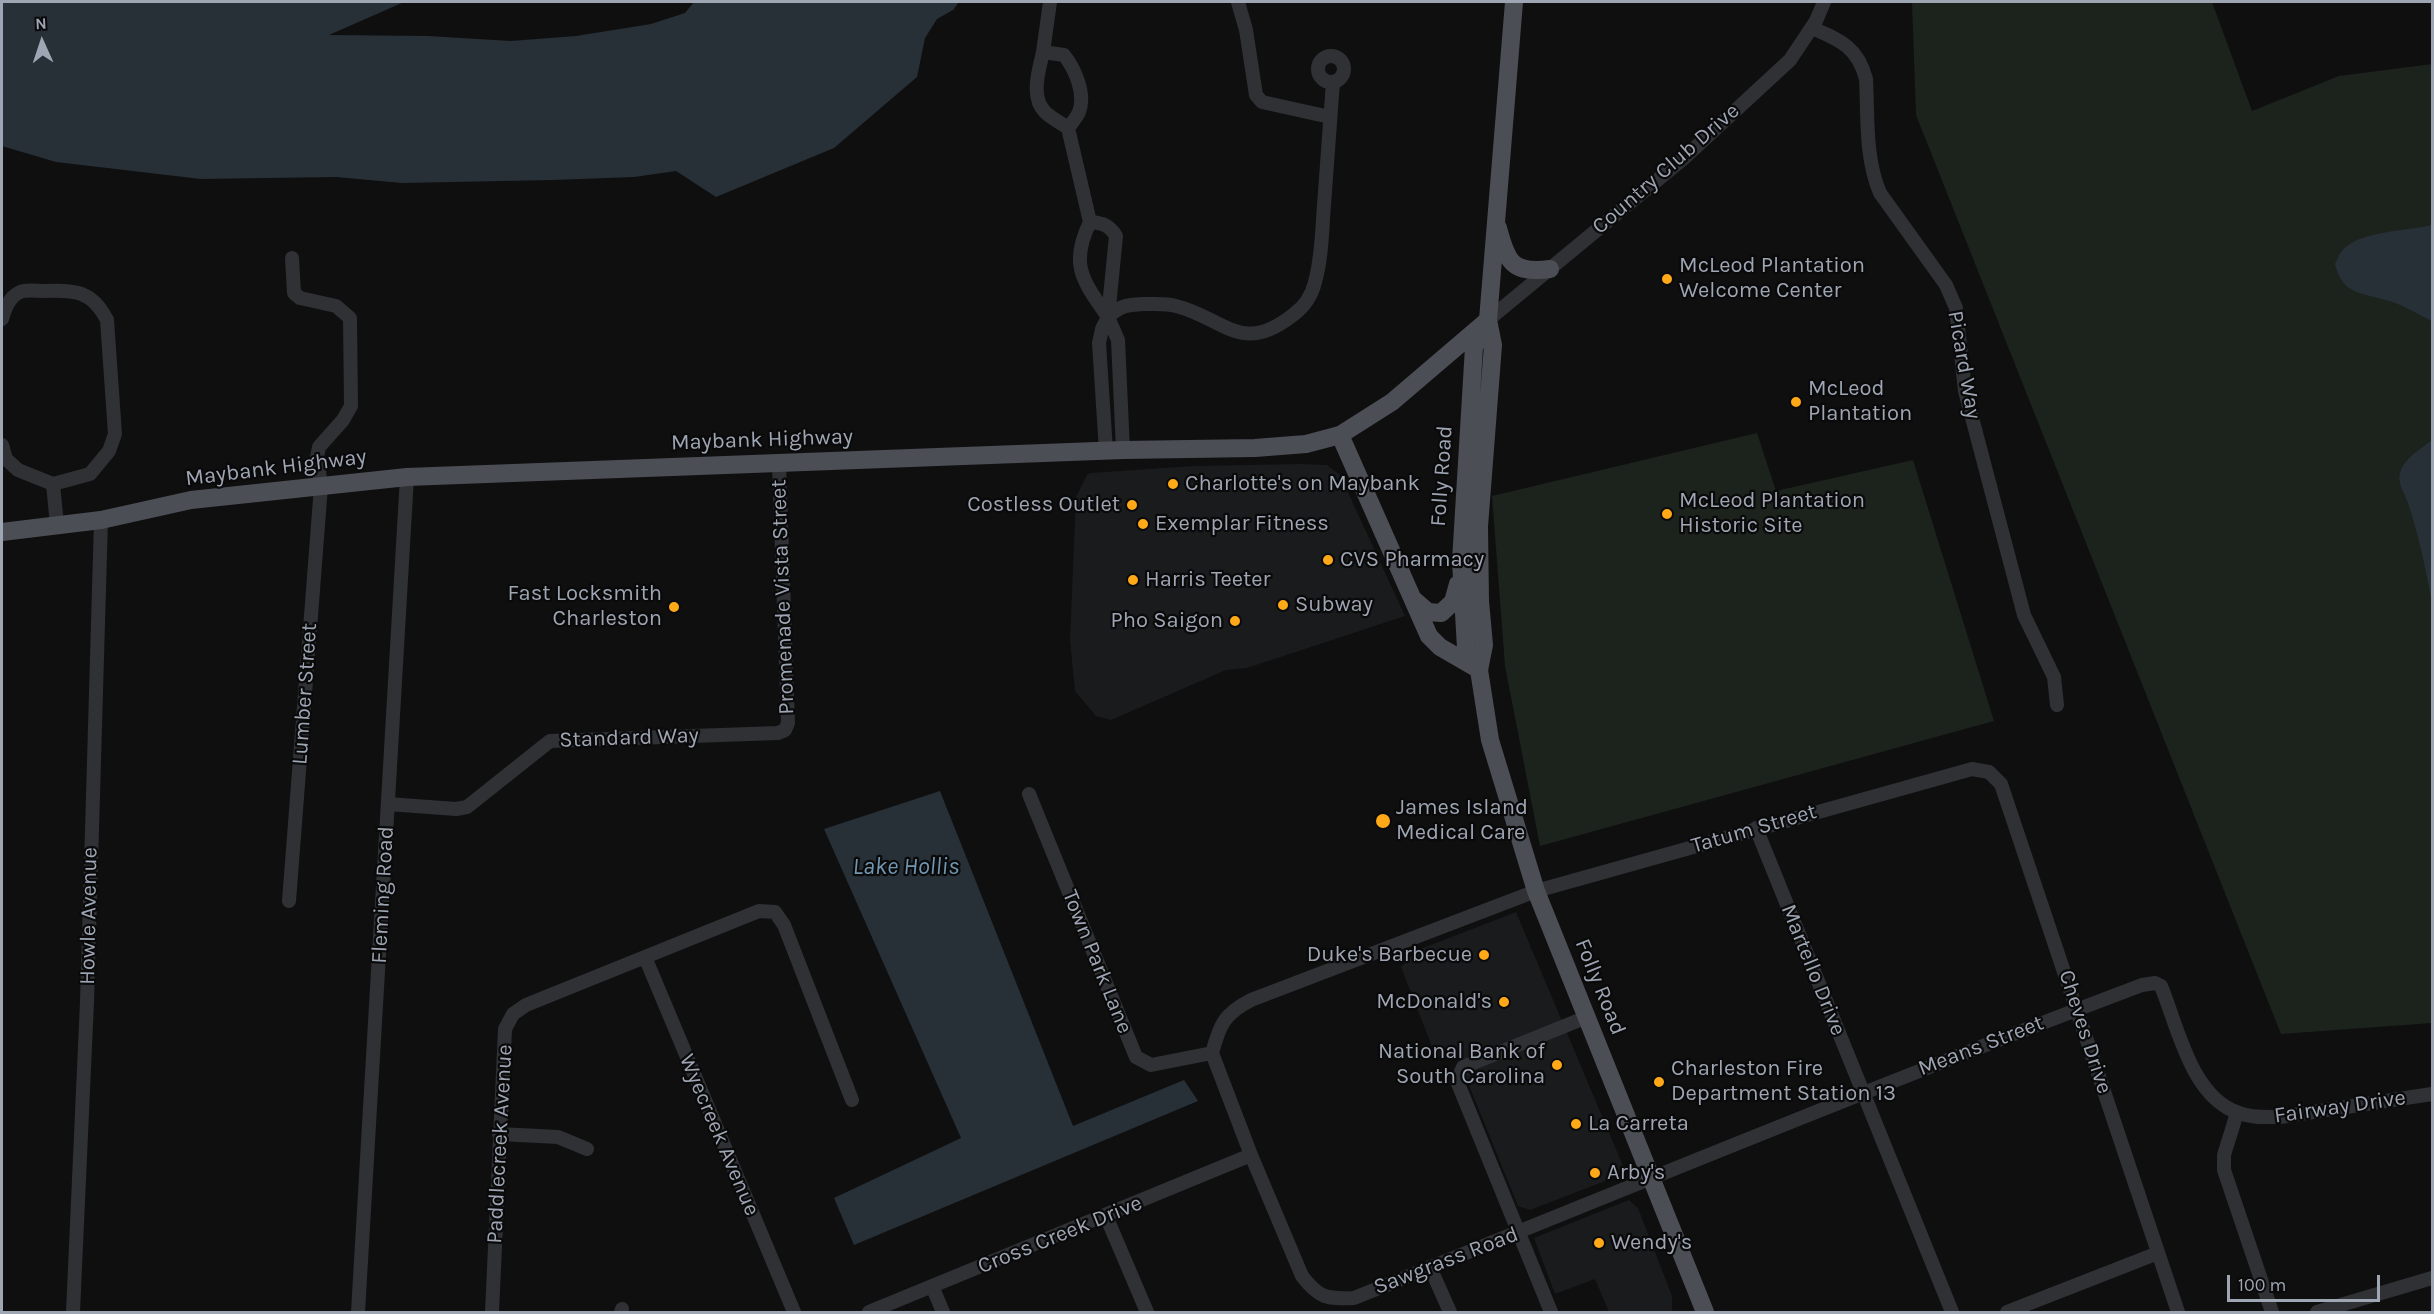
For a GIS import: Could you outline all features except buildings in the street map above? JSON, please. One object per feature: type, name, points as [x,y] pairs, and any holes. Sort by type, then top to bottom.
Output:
[{"type":"main road","name":"Folly Road","points":[[1514,2],[1488,320],[1493,345],[1479,526],[1480,601],[1484,645],[1479,670],[1490,740],[1536,891],[1705,1312]]},
{"type":"main road","points":[[1495,217],[1503,246],[1510,259],[1519,268],[1531,271],[1550,268]]},
{"type":"main road","name":"Folly Road","points":[[1479,670],[1466,648],[1461,561],[1474,347],[1488,320]]},
{"type":"main road","name":"Maybank Highway","points":[[2,532],[101,520],[190,500],[407,477],[1114,450],[1255,448],[1306,444],[1340,435],[1392,402],[1488,320]]},
{"type":"main road","points":[[1340,435],[1429,636],[1440,647],[1479,670]]},
{"type":"main road","points":[[1411,598],[1428,612],[1442,613],[1448,609],[1457,592],[1461,561]]},
{"type":"street","points":[[1050,2],[1036,84],[1039,103],[1044,112],[1068,128],[1090,222],[1080,247],[1079,263],[1086,285],[1108,317],[1118,340],[1114,450]]},
{"type":"street","points":[[1234,2],[1246,30],[1259,100],[1330,117]]},
{"type":"street","name":"Country Club Drive","points":[[1488,320],[1692,150],[1790,60],[1812,28],[1824,2]]},
{"type":"street","name":"Picard Way","points":[[1812,28],[1844,42],[1863,67],[1866,79],[1870,161],[1874,180],[1880,193],[1946,285],[1956,308],[1965,391],[2024,615],[2054,677],[2057,705]]},
{"type":"street","points":[[1043,52],[1064,56],[1072,66],[1079,84],[1080,111],[1068,128]]},
{"type":"street","points":[[1108,317],[1119,307],[1174,305],[1230,331],[1246,333],[1263,332],[1279,325],[1300,310],[1309,298],[1316,281],[1333,82]]},
{"type":"street","points":[[1090,222],[1104,224],[1116,236],[1108,317]]},
{"type":"street","name":"Lumber Street","points":[[289,901],[321,486],[317,458],[319,447],[343,420],[351,406],[350,318],[336,306],[300,298],[294,293],[292,258]]},
{"type":"street","points":[[2,319],[9,301],[20,291],[69,290],[83,293],[101,308],[107,320],[115,434],[109,451],[90,474],[53,484],[18,470],[6,459],[2,445]]},
{"type":"street","name":"Promenade Vista Street","points":[[779,464],[788,723],[785,730]]},
{"type":"street","name":"Fleming Road","points":[[358,1312],[407,477]]},
{"type":"street","points":[[53,484],[57,525]]},
{"type":"street","name":"Howle Avenue","points":[[73,1312],[87,1002],[101,520]]},
{"type":"street","name":"Standard Way","points":[[388,804],[456,809],[467,807],[550,741],[778,733],[785,730]]},
{"type":"street","name":"Tatum Street","points":[[1536,891],[1972,769]]},
{"type":"street","name":"Cheves Drive","points":[[1972,769],[1989,772],[2001,784],[2178,1312]]},
{"type":"street","name":"Town Park Lane","points":[[1029,794],[1136,1057],[1151,1065],[1212,1053]]},
{"type":"street","name":"Martello Drive","points":[[1756,828],[1952,1312]]},
{"type":"street","points":[[1212,1053],[1219,1027],[1226,1017],[1251,1000],[1536,891]]},
{"type":"street","name":"Paddlecreek Avenue","points":[[492,1312],[505,1029],[513,1014],[526,1005],[759,911],[775,912],[784,925],[852,1100]]},
{"type":"street","name":"Wyecreek Avenue","points":[[645,957],[794,1312]]},
{"type":"street","name":"Fairway Drive","points":[[2078,1009],[2142,985],[2155,983],[2161,986],[2194,1072],[2208,1092],[2220,1103],[2237,1113],[2258,1118],[2280,1117],[2433,1094]]},
{"type":"street","name":"Means Street","points":[[1651,1180],[1863,1092],[2078,1009]]},
{"type":"street","points":[[1551,1312],[1457,1080],[1463,1067],[1587,1017]]},
{"type":"street","name":"Sawgrass Road","points":[[1212,1053],[1251,1155],[1302,1276],[1314,1291],[1326,1298],[1354,1298],[1651,1180]]},
{"type":"street","points":[[2237,1113],[2224,1155],[2224,1170],[2272,1312]]},
{"type":"street","points":[[499,1134],[558,1137],[587,1149]]},
{"type":"street","name":"Cross Creek Drive","points":[[869,1312],[1251,1155]]},
{"type":"street","points":[[1106,1216],[1147,1312]]},
{"type":"street","points":[[2007,1312],[2158,1253]]},
{"type":"street","points":[[1430,1267],[1450,1312]]},
{"type":"street","points":[[2317,1312],[2433,1278]]},
{"type":"street","points":[[932,1287],[943,1312]]},
{"type":"shaded area","points":[[1912,2],[2212,2],[2252,111],[2339,76],[2432,64],[2432,1023],[2281,1034],[1916,115]]},
{"type":"shaded area","points":[[1757,433],[1776,491],[1913,460],[1994,721],[1540,846],[1505,666],[1492,496]]},
{"type":"shaded area","points":[[1327,465],[1340,475],[1405,616],[1247,668],[1226,670],[1111,720],[1096,716],[1075,691],[1070,640],[1076,497],[1087,475],[1194,466]]},
{"type":"shaded area","points":[[1516,912],[1626,1173],[1530,1210],[1518,1206],[1457,1056],[1436,1057],[1401,967],[1418,950]]},
{"type":"shaded area","points":[[1629,1200],[1638,1208],[1672,1296],[1672,1311],[1609,1312],[1595,1279],[1555,1294],[1534,1238]]},
{"type":"water","points":[[2,2],[404,2],[329,35],[428,36],[511,41],[576,36],[651,24],[685,13],[694,2],[959,2],[953,10],[937,19],[925,38],[917,77],[834,148],[716,197],[676,171],[634,177],[402,183],[336,177],[201,179],[56,162],[2,146]]},
{"type":"water","points":[[2432,225],[2432,321],[2395,303],[2355,291],[2343,282],[2335,264],[2341,252],[2349,244],[2384,233]]},
{"type":"water","points":[[2432,440],[2432,603],[2419,540],[2399,477],[2402,467],[2409,458]]},
{"type":"water","name":"Lake Hollis","points":[[940,791],[1073,1126],[1184,1080],[1198,1101],[854,1245],[834,1198],[961,1138],[824,829]]},
{"type":"place","name":"McLeod Plantation Welcome Center","points":[[1667,279]]},
{"type":"place","name":"McLeod Plantation","points":[[1796,402]]},
{"type":"place","name":"Charlotte's on Maybank","points":[[1173,484]]},
{"type":"place","name":"Costless Outlet","points":[[1132,505]]},
{"type":"place","name":"McLeod Plantation Historic Site","points":[[1667,514]]},
{"type":"place","name":"Exemplar Fitness","points":[[1143,524]]},
{"type":"place","name":"CVS Pharmacy","points":[[1328,560]]},
{"type":"place","name":"Harris Teeter","points":[[1133,580]]},
{"type":"place","name":"Subway","points":[[1283,605]]},
{"type":"place","name":"Fast Locksmith Charleston","points":[[674,607]]},
{"type":"place","name":"Pho Saigon","points":[[1235,621]]},
{"type":"place","name":"James Island Medical Care","points":[[1383,821]]},
{"type":"place","name":"Duke's Barbecue","points":[[1484,955]]},
{"type":"place","name":"McDonald's","points":[[1504,1002]]},
{"type":"place","name":"National Bank of South Carolina","points":[[1557,1065]]},
{"type":"place","name":"Charleston Fire Department Station 13","points":[[1659,1082]]},
{"type":"place","name":"La Carreta","points":[[1576,1124]]},
{"type":"place","name":"Arby's","points":[[1595,1173]]},
{"type":"place","name":"Wendy's","points":[[1599,1243]]}]
